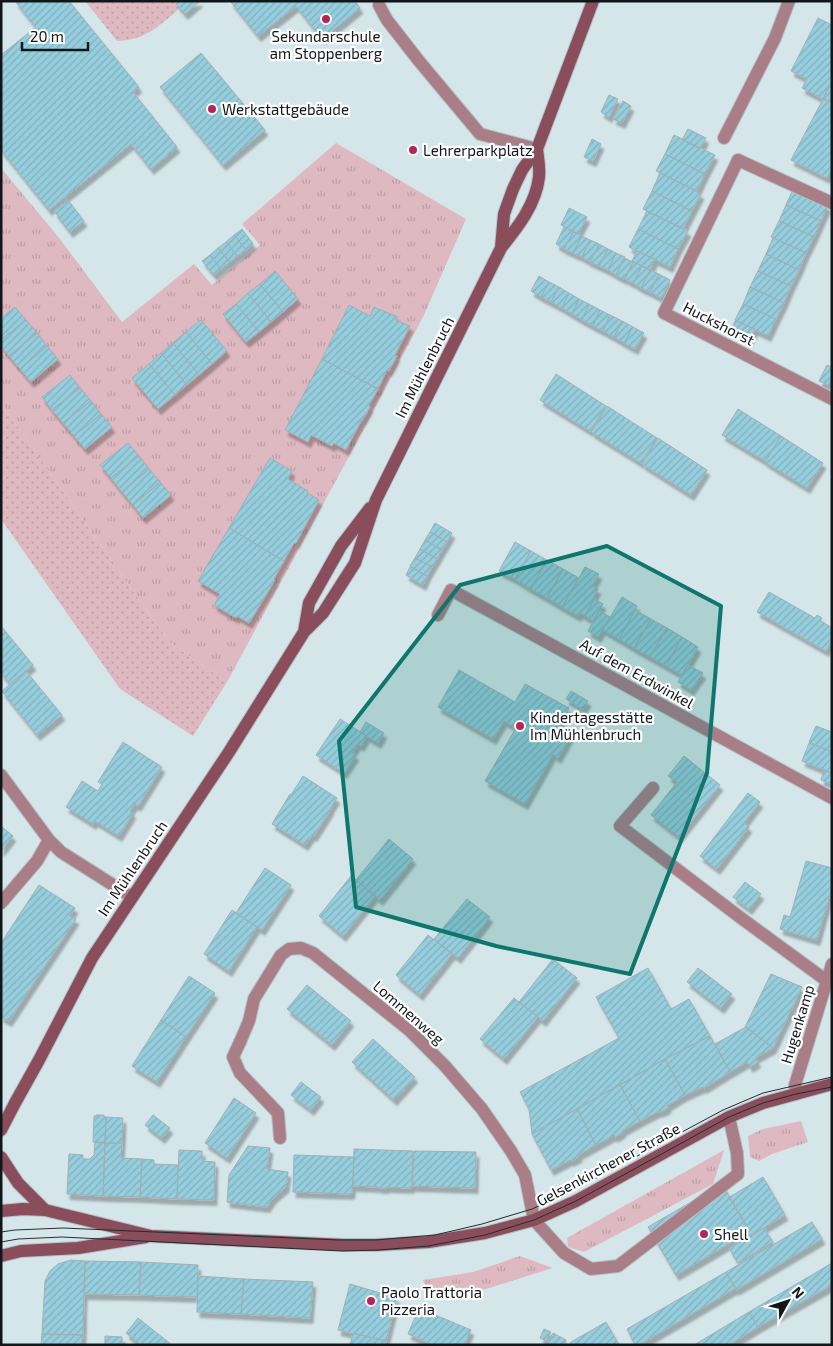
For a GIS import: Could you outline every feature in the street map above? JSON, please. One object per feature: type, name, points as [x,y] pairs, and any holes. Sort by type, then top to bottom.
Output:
[{"type":"main road","name":"Im Mühlenbruch","points":[[501,248],[504,214],[513,189],[522,170],[537,149],[593,1]]},
{"type":"main road","name":"Im Mühlenbruch","points":[[1,1130],[92,958],[229,752],[304,632],[323,613],[355,563],[376,500],[501,248],[519,226],[534,199],[539,177],[537,149]]},
{"type":"main road","name":"Im Mühlenbruch","points":[[304,632],[309,603],[341,546],[376,500]]},
{"type":"main road","name":"Gelsenkirchener Straße","points":[[1,1210],[45,1210],[151,1236],[376,1245],[428,1242],[485,1233],[534,1220],[576,1201],[729,1118],[764,1103],[832,1084]]},
{"type":"main road","points":[[1,1157],[18,1183],[45,1210]]},
{"type":"main road","name":"Gelsenkirchener Straße","points":[[1,1256],[21,1251],[78,1248],[151,1236]]},
{"type":"street","points":[[724,138],[775,38],[788,1]]},
{"type":"street","points":[[379,5],[387,20],[419,62],[480,134],[537,149]]},
{"type":"street","name":"Huckshorst","points":[[832,203],[738,160],[664,314],[832,399]]},
{"type":"street","name":"Auf dem Erdwinkel","points":[[438,615],[451,590],[832,798]]},
{"type":"street","points":[[1,775],[48,840],[61,852],[132,897]]},
{"type":"street","points":[[653,788],[620,826],[826,981]]},
{"type":"street","points":[[1,904],[37,860],[48,840]]},
{"type":"street","name":"Lommenweg","points":[[280,1138],[278,1113],[240,1072],[234,1057],[249,1021],[254,999],[281,955],[289,949],[301,948],[313,953],[409,1030],[445,1066],[482,1110],[511,1151],[525,1175],[534,1220]]},
{"type":"street","name":"Hugenkamp","points":[[796,1094],[795,1085],[832,964]]},
{"type":"street","points":[[534,1220],[564,1253],[591,1269],[618,1266],[738,1174],[729,1118]]},
{"type":"highlighted area","points":[[607,546],[721,606],[707,773],[630,974],[496,946],[356,907],[339,741],[460,585]]},
{"type":"green space","points":[[85,1],[179,1],[176,4],[180,8],[152,31],[136,38],[117,41]]},
{"type":"green space","points":[[336,143],[466,219],[424,315],[227,682],[169,642],[1,403],[1,168],[60,239],[122,322],[194,264],[212,285],[260,245],[242,224]]},
{"type":"green space","points":[[1,403],[169,642],[227,682],[193,736],[120,689],[1,519]]},
{"type":"green space","points":[[801,1121],[808,1142],[772,1154],[759,1161],[750,1157],[748,1136],[763,1129]]},
{"type":"green space","points":[[724,1150],[713,1184],[584,1252],[568,1247],[567,1238]]},
{"type":"green space","points":[[520,1256],[553,1268],[486,1289],[430,1297],[423,1280],[473,1272]]},
{"type":"building","points":[[15,1],[69,1],[139,87],[133,92],[177,147],[151,169],[131,144],[49,210],[1,150],[1,55],[36,27]]},
{"type":"building","points":[[179,1],[200,1],[185,14],[176,4]]},
{"type":"building","name":"Sekundarschule am Stoppenberg","points":[[230,1],[355,1],[360,8],[322,39],[296,6],[258,36]]},
{"type":"building","points":[[818,18],[832,25],[832,81],[823,99],[802,88],[807,79],[791,71]]},
{"type":"building","name":"Werkstattgebäude","points":[[201,53],[265,130],[223,165],[160,87]]},
{"type":"building","points":[[832,81],[832,103],[823,99]]},
{"type":"building","points":[[609,95],[618,99],[609,117],[601,112]]},
{"type":"building","points":[[823,99],[832,103],[832,169],[827,178],[791,160]]},
{"type":"building","points":[[623,101],[631,106],[622,123],[613,119]]},
{"type":"building","points":[[688,129],[706,138],[700,149],[682,140]]},
{"type":"building","points":[[674,135],[715,155],[705,174],[665,154]]},
{"type":"building","points":[[592,139],[601,144],[593,161],[584,157]]},
{"type":"building","points":[[665,154],[705,174],[697,191],[656,171]]},
{"type":"building","points":[[660,173],[701,194],[692,211],[652,191]]},
{"type":"building","points":[[793,189],[828,206],[821,221],[786,205]]},
{"type":"building","points":[[652,191],[692,211],[683,229],[643,209]]},
{"type":"building","points":[[68,200],[84,221],[70,232],[54,211]]},
{"type":"building","points":[[786,205],[821,221],[814,237],[779,221]]},
{"type":"building","points":[[569,208],[587,217],[578,234],[561,225]]},
{"type":"building","points":[[647,211],[688,231],[678,249],[638,229]]},
{"type":"building","points":[[779,221],[814,237],[806,253],[771,237]]},
{"type":"building","points":[[564,227],[573,232],[564,249],[556,244]]},
{"type":"building","points":[[242,229],[253,244],[246,250],[234,235]]},
{"type":"building","points":[[638,229],[678,249],[670,267],[629,247]]},
{"type":"building","points":[[573,232],[582,236],[573,253],[564,249]]},
{"type":"building","points":[[234,235],[246,250],[237,256],[226,242]]},
{"type":"building","points":[[582,236],[590,240],[582,257],[573,253]]},
{"type":"building","points":[[773,238],[806,253],[799,270],[766,254]]},
{"type":"building","points":[[590,240],[599,244],[590,262],[582,257]]},
{"type":"building","points":[[226,242],[237,256],[230,262],[218,248]]},
{"type":"building","points":[[599,244],[608,249],[599,266],[590,262]]},
{"type":"building","points":[[218,248],[230,262],[221,269],[210,255]]},
{"type":"building","points":[[608,249],[616,253],[608,270],[599,266]]},
{"type":"building","points":[[637,251],[655,259],[650,270],[632,261]]},
{"type":"building","points":[[616,253],[625,257],[616,275],[608,270]]},
{"type":"building","points":[[766,254],[799,270],[791,286],[758,271]]},
{"type":"building","points":[[210,255],[221,269],[214,275],[202,261]]},
{"type":"building","points":[[624,258],[633,262],[624,279],[616,275]]},
{"type":"building","points":[[634,262],[642,266],[633,283],[625,279]]},
{"type":"building","points":[[642,266],[650,270],[641,288],[633,283]]},
{"type":"building","points":[[650,270],[659,274],[650,292],[641,288]]},
{"type":"building","points":[[275,271],[298,299],[283,312],[260,284]]},
{"type":"building","points":[[758,271],[791,286],[784,303],[750,287]]},
{"type":"building","points":[[659,274],[670,280],[661,298],[650,292]]},
{"type":"building","points":[[539,276],[549,282],[541,297],[531,291]]},
{"type":"building","points":[[549,282],[559,287],[551,302],[541,297]]},
{"type":"building","points":[[260,284],[283,312],[271,322],[248,293]]},
{"type":"building","points":[[559,287],[569,293],[562,308],[551,302]]},
{"type":"building","points":[[750,287],[784,303],[776,319],[743,304]]},
{"type":"building","points":[[248,293],[271,322],[259,332],[236,304]]},
{"type":"building","points":[[569,293],[579,299],[572,314],[562,308]]},
{"type":"building","points":[[579,299],[589,304],[582,320],[572,314]]},
{"type":"building","points":[[236,304],[259,332],[246,342],[223,314]]},
{"type":"building","points":[[589,304],[600,310],[593,326],[582,320]]},
{"type":"building","points":[[743,304],[776,319],[768,336],[735,320]]},
{"type":"building","points":[[349,305],[370,316],[374,307],[398,317],[396,320],[410,326],[395,355],[397,356],[389,371],[387,370],[378,389],[322,359]]},
{"type":"building","points":[[15,307],[26,320],[1,340],[1,318]]},
{"type":"building","points":[[600,310],[610,315],[603,331],[593,326]]},
{"type":"building","points":[[610,315],[622,321],[614,337],[603,331]]},
{"type":"building","points":[[26,320],[37,333],[9,356],[1,346],[1,340]]},
{"type":"building","points":[[201,320],[227,351],[212,364],[186,332]]},
{"type":"building","points":[[622,321],[633,327],[624,343],[614,337]]},
{"type":"building","points":[[735,321],[755,329],[750,339],[731,330]]},
{"type":"building","points":[[633,327],[644,333],[635,349],[624,343]]},
{"type":"building","points":[[186,332],[212,364],[199,375],[173,343]]},
{"type":"building","points":[[37,333],[47,346],[20,369],[9,356]]},
{"type":"building","points":[[173,343],[199,375],[187,385],[161,353]]},
{"type":"building","points":[[47,346],[58,359],[31,382],[20,369]]},
{"type":"building","points":[[161,353],[187,385],[175,395],[149,364]]},
{"type":"building","points":[[322,359],[378,389],[346,450],[334,443],[332,446],[311,435],[308,442],[285,430]]},
{"type":"building","points":[[149,364],[175,395],[158,409],[132,378]]},
{"type":"building","points":[[827,365],[832,367],[832,377],[828,385],[819,381]]},
{"type":"building","points":[[556,374],[606,406],[590,431],[540,400]]},
{"type":"building","points":[[70,375],[80,388],[52,410],[42,397]]},
{"type":"building","points":[[80,388],[91,401],[63,423],[52,410]]},
{"type":"building","points":[[91,401],[101,414],[74,436],[63,423]]},
{"type":"building","points":[[607,406],[657,438],[641,463],[591,432]]},
{"type":"building","points":[[738,409],[781,436],[765,461],[722,435]]},
{"type":"building","points":[[101,414],[112,427],[85,449],[74,436]]},
{"type":"building","points":[[781,436],[823,463],[807,488],[765,462]]},
{"type":"building","points":[[658,438],[707,470],[691,495],[642,464]]},
{"type":"building","points":[[128,443],[139,456],[111,478],[100,465]]},
{"type":"building","points":[[139,456],[149,469],[122,492],[111,478]]},
{"type":"building","points":[[270,458],[292,471],[288,479],[319,500],[284,561],[229,528]]},
{"type":"building","points":[[149,469],[160,482],[133,505],[122,492]]},
{"type":"building","points":[[160,482],[171,495],[143,518],[133,505]]},
{"type":"building","points":[[435,523],[452,533],[447,542],[430,532]]},
{"type":"building","points":[[229,528],[284,561],[275,580],[249,623],[214,605],[220,594],[198,581]]},
{"type":"building","points":[[430,532],[447,542],[442,550],[425,540]]},
{"type":"building","points":[[425,540],[442,550],[437,559],[420,549]]},
{"type":"building","points":[[515,542],[531,551],[515,579],[499,571]]},
{"type":"building","points":[[420,549],[437,559],[432,567],[415,558]]},
{"type":"building","points":[[531,551],[547,560],[531,589],[515,579]]},
{"type":"building","points":[[415,558],[432,567],[427,576],[410,566]]},
{"type":"building","points":[[547,560],[563,569],[547,598],[531,589]]},
{"type":"building","points":[[410,567],[427,576],[423,585],[406,575]]},
{"type":"building","points":[[585,567],[599,574],[592,586],[598,589],[585,616],[580,613],[578,616],[562,607]]},
{"type":"building","points":[[563,569],[579,578],[562,607],[547,598]]},
{"type":"building","points":[[769,592],[815,618],[817,615],[822,618],[820,621],[832,626],[832,640],[826,651],[757,612]]},
{"type":"building","points":[[622,597],[637,606],[619,639],[603,630]]},
{"type":"building","points":[[594,599],[603,604],[593,621],[585,616]]},
{"type":"building","points":[[635,610],[651,619],[634,648],[619,639]]},
{"type":"building","points":[[599,611],[610,617],[598,637],[588,631]]},
{"type":"building","points":[[651,619],[667,628],[650,657],[634,648]]},
{"type":"building","points":[[1,626],[33,665],[10,684],[1,673]]},
{"type":"building","points":[[667,628],[682,637],[666,666],[650,657]]},
{"type":"building","points":[[682,637],[698,647],[682,675],[666,666]]},
{"type":"building","points":[[688,665],[703,673],[691,690],[678,682]]},
{"type":"building","points":[[459,670],[515,702],[525,684],[569,708],[559,725],[572,733],[558,758],[553,754],[525,804],[485,781],[516,728],[504,721],[493,739],[438,707]]},
{"type":"building","points":[[26,671],[62,715],[37,735],[2,691]]},
{"type":"building","points":[[571,691],[588,701],[583,709],[566,699]]},
{"type":"building","points":[[340,719],[367,736],[361,746],[358,744],[352,753],[356,755],[344,773],[316,755]]},
{"type":"building","points":[[366,722],[384,733],[378,743],[360,732]]},
{"type":"building","points":[[816,726],[832,732],[832,752],[809,742]]},
{"type":"building","points":[[123,742],[162,767],[138,806],[135,804],[130,811],[133,813],[119,836],[95,821],[93,824],[66,807],[82,781],[98,791],[102,784],[98,782]]},
{"type":"building","points":[[809,743],[832,752],[832,773],[802,761]]},
{"type":"building","points":[[684,756],[720,785],[679,837],[651,815],[677,782],[668,776]]},
{"type":"building","points":[[824,770],[832,773],[832,784],[821,780]]},
{"type":"building","points":[[303,776],[337,798],[314,836],[312,835],[305,845],[272,824]]},
{"type":"building","points":[[748,793],[760,802],[744,823],[749,827],[717,869],[700,856]]},
{"type":"building","points":[[1,826],[13,836],[1,851]]},
{"type":"building","points":[[389,839],[413,859],[380,900],[356,880]]},
{"type":"building","points":[[806,861],[832,868],[832,887],[817,940],[780,929],[784,915],[790,917]]},
{"type":"building","points":[[265,868],[291,885],[262,930],[236,913]]},
{"type":"building","points":[[351,876],[375,896],[343,936],[319,916]]},
{"type":"building","points":[[745,882],[761,894],[749,909],[733,897]]},
{"type":"building","points":[[39,885],[75,908],[70,916],[76,919],[9,1021],[1,1017],[1,943]]},
{"type":"building","points":[[467,899],[490,917],[458,958],[434,939]]},
{"type":"building","points":[[232,910],[257,927],[229,971],[204,954]]},
{"type":"building","points":[[428,935],[452,954],[420,995],[396,975]]},
{"type":"building","points":[[553,959],[577,978],[543,1021],[519,1002]]},
{"type":"building","points":[[648,968],[671,1009],[689,999],[710,1036],[665,1059],[532,1134],[529,1109],[520,1092],[619,1038],[596,997]]},
{"type":"building","points":[[698,968],[732,994],[721,1008],[687,982]]},
{"type":"building","points":[[771,974],[802,987],[773,1048],[745,1027]]},
{"type":"building","points":[[189,976],[215,993],[186,1037],[161,1020]]},
{"type":"building","points":[[307,985],[351,1021],[332,1045],[287,1009]]},
{"type":"building","points":[[514,998],[538,1017],[504,1059],[480,1039]]},
{"type":"building","points":[[161,1020],[186,1037],[157,1082],[132,1066]]},
{"type":"building","points":[[746,1027],[773,1048],[755,1058],[758,1062],[750,1067],[747,1062],[730,1072],[715,1044]]},
{"type":"building","points":[[710,1036],[730,1072],[704,1088],[685,1095],[665,1059]]},
{"type":"building","points":[[373,1039],[415,1077],[394,1100],[352,1062]]},
{"type":"building","points":[[665,1059],[685,1095],[667,1106],[668,1108],[640,1121],[620,1085]]},
{"type":"building","points":[[301,1082],[321,1097],[311,1110],[291,1095]]},
{"type":"building","points":[[620,1085],[640,1121],[615,1137],[614,1135],[596,1145],[577,1109]]},
{"type":"building","points":[[234,1098],[256,1113],[227,1158],[205,1143]]},
{"type":"building","points":[[577,1109],[596,1145],[578,1155],[579,1157],[551,1170],[532,1134]]},
{"type":"building","points":[[104,1115],[106,1117],[105,1143],[93,1142],[94,1116]]},
{"type":"building","points":[[153,1115],[170,1128],[162,1138],[145,1125]]},
{"type":"building","points":[[106,1117],[123,1118],[122,1143],[105,1143]]},
{"type":"building","points":[[95,1142],[105,1143],[103,1196],[67,1194],[69,1154],[83,1155],[83,1159],[90,1159],[94,1155]]},
{"type":"building","points":[[105,1143],[122,1143],[121,1158],[142,1159],[140,1197],[103,1196]]},
{"type":"building","points":[[248,1146],[270,1148],[267,1169],[288,1172],[286,1187],[273,1198],[267,1207],[227,1202],[229,1175]]},
{"type":"building","points":[[354,1149],[413,1151],[411,1188],[353,1186]]},
{"type":"building","points":[[179,1150],[202,1151],[202,1161],[215,1162],[214,1200],[177,1199]]},
{"type":"building","points":[[414,1151],[476,1152],[475,1188],[412,1186]]},
{"type":"building","points":[[294,1155],[354,1157],[351,1194],[293,1192]]},
{"type":"building","points":[[142,1159],[154,1160],[154,1164],[178,1165],[177,1199],[140,1197]]},
{"type":"building","points":[[763,1177],[785,1215],[750,1236],[745,1224],[728,1198]]},
{"type":"building","points":[[722,1184],[750,1231],[676,1275],[648,1227]]},
{"type":"building","points":[[812,1222],[822,1239],[736,1290],[726,1272]]},
{"type":"building","points":[[764,1228],[773,1242],[738,1263],[729,1248]]},
{"type":"building","points":[[71,1260],[85,1261],[83,1335],[42,1334],[45,1281],[50,1271],[58,1264]]},
{"type":"building","points":[[85,1261],[141,1262],[139,1295],[84,1294]]},
{"type":"building","points":[[141,1262],[198,1265],[197,1297],[139,1295]]},
{"type":"building","points":[[832,1263],[832,1285],[758,1327],[749,1312]]},
{"type":"building","points":[[726,1272],[736,1288],[639,1345],[635,1345],[627,1329]]},
{"type":"building","points":[[198,1276],[244,1279],[241,1314],[197,1312]]},
{"type":"building","points":[[244,1279],[313,1282],[310,1318],[241,1314]]},
{"type":"building","points":[[350,1284],[397,1298],[386,1341],[338,1330]]},
{"type":"building","points":[[419,1308],[471,1330],[464,1345],[433,1345],[408,1334]]},
{"type":"building","points":[[749,1312],[758,1327],[729,1345],[694,1345]]},
{"type":"building","points":[[138,1318],[172,1345],[141,1345],[126,1333]]},
{"type":"building","points":[[606,1322],[619,1345],[570,1345],[571,1342]]},
{"type":"building","points":[[544,1329],[551,1332],[546,1341],[540,1338]]},
{"type":"building","points":[[353,1333],[386,1341],[385,1345],[350,1345]]},
{"type":"building","points":[[553,1333],[566,1340],[564,1345],[554,1345],[548,1342]]},
{"type":"building","points":[[42,1334],[83,1335],[82,1345],[41,1345]]},
{"type":"building","points":[[105,1336],[122,1337],[122,1345],[105,1345]]},
{"type":"tram line","points":[[1,1232],[63,1228],[339,1240],[376,1240],[435,1235],[482,1224],[532,1209],[572,1191],[723,1110],[763,1093],[832,1077]]},
{"type":"tram line","points":[[1,1242],[18,1239],[62,1237],[343,1251],[428,1246],[485,1235],[534,1220],[576,1201],[729,1117],[763,1103],[832,1087]]},
{"type":"place","name":"Sekundarschule am Stoppenberg","points":[[326,19]]},
{"type":"place","name":"Werkstattgebäude","points":[[212,109]]},
{"type":"place","name":"Lehrerparkplatz","points":[[413,150]]},
{"type":"place","name":"Kindertagesstätte Im Mühlenbruch","points":[[520,726]]},
{"type":"place","name":"Shell","points":[[704,1234]]},
{"type":"place","name":"Paolo Trattoria Pizzeria","points":[[371,1301]]}]
